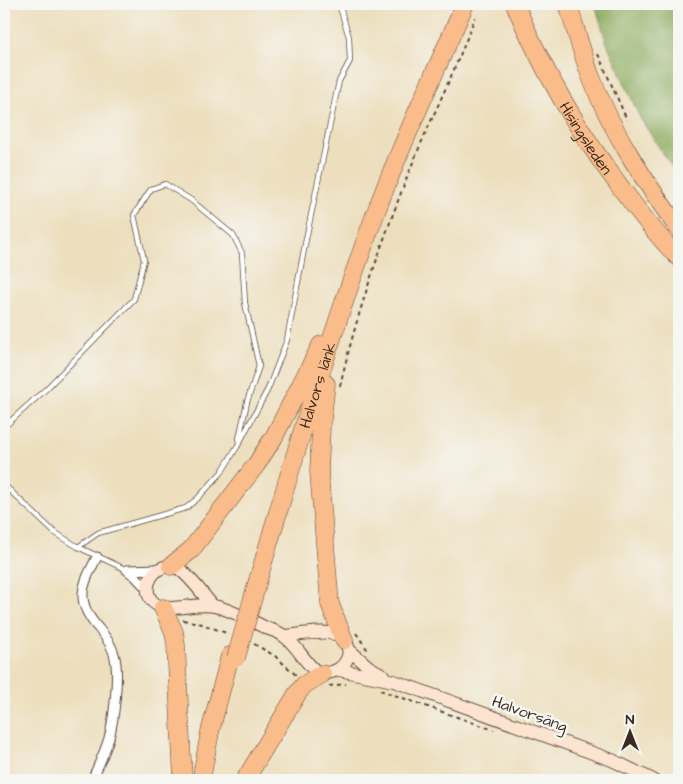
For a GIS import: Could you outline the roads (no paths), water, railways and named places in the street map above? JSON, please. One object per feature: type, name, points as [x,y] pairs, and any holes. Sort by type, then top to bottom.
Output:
[{"type":"highway","name":"Halvors länk","points":[[201,780],[210,732],[323,342],[368,212],[454,4]]},
{"type":"highway","name":"Hisingsleden","points":[[516,4],[532,44],[558,95],[592,150],[633,204],[679,258]]},
{"type":"highway","name":"Hisingsleden","points":[[568,4],[592,78],[608,113],[649,188],[679,230]]},
{"type":"highway","name":"Halvors länk","points":[[254,579],[336,329],[395,163],[471,8]]},
{"type":"highway","points":[[336,329],[321,427],[319,472],[330,604],[334,618],[348,639]]},
{"type":"highway","points":[[165,567],[191,550],[256,465],[274,437],[323,342]]},
{"type":"highway","points":[[167,614],[174,632],[178,665],[183,780]]},
{"type":"highway","name":"Halvors länk","points":[[208,780],[233,657]]},
{"type":"highway","points":[[245,780],[304,685],[328,677]]},
{"type":"street","points":[[92,780],[109,738],[116,688],[115,657],[108,641],[89,618],[82,601],[84,586],[97,557]]},
{"type":"street","name":"Halvorsäng","points":[[165,567],[184,573],[213,606],[284,636],[317,672],[328,677],[394,681]]},
{"type":"street","points":[[127,570],[165,567]]},
{"type":"street","points":[[148,590],[150,577],[165,567]]},
{"type":"street","points":[[127,570],[148,590],[155,604],[167,614]]},
{"type":"street","name":"Halvorsäng","points":[[167,614],[213,606]]},
{"type":"street","name":"Halvorsäng","points":[[284,636],[325,633],[348,639],[369,667],[394,681],[612,760],[653,780]]},
{"type":"street","points":[[328,677],[346,663],[348,639]]},
{"type":"lane","points":[[78,547],[98,533],[186,508],[220,473],[237,447],[268,389],[287,340],[339,81],[350,61],[349,36],[339,4]]},
{"type":"lane","points":[[4,427],[46,389],[134,299],[144,260],[134,214],[151,189],[165,184],[191,200],[233,235],[242,253],[245,303],[259,366],[247,402],[237,447]]},
{"type":"lane","points":[[4,485],[54,532],[97,557],[127,570]]}]
